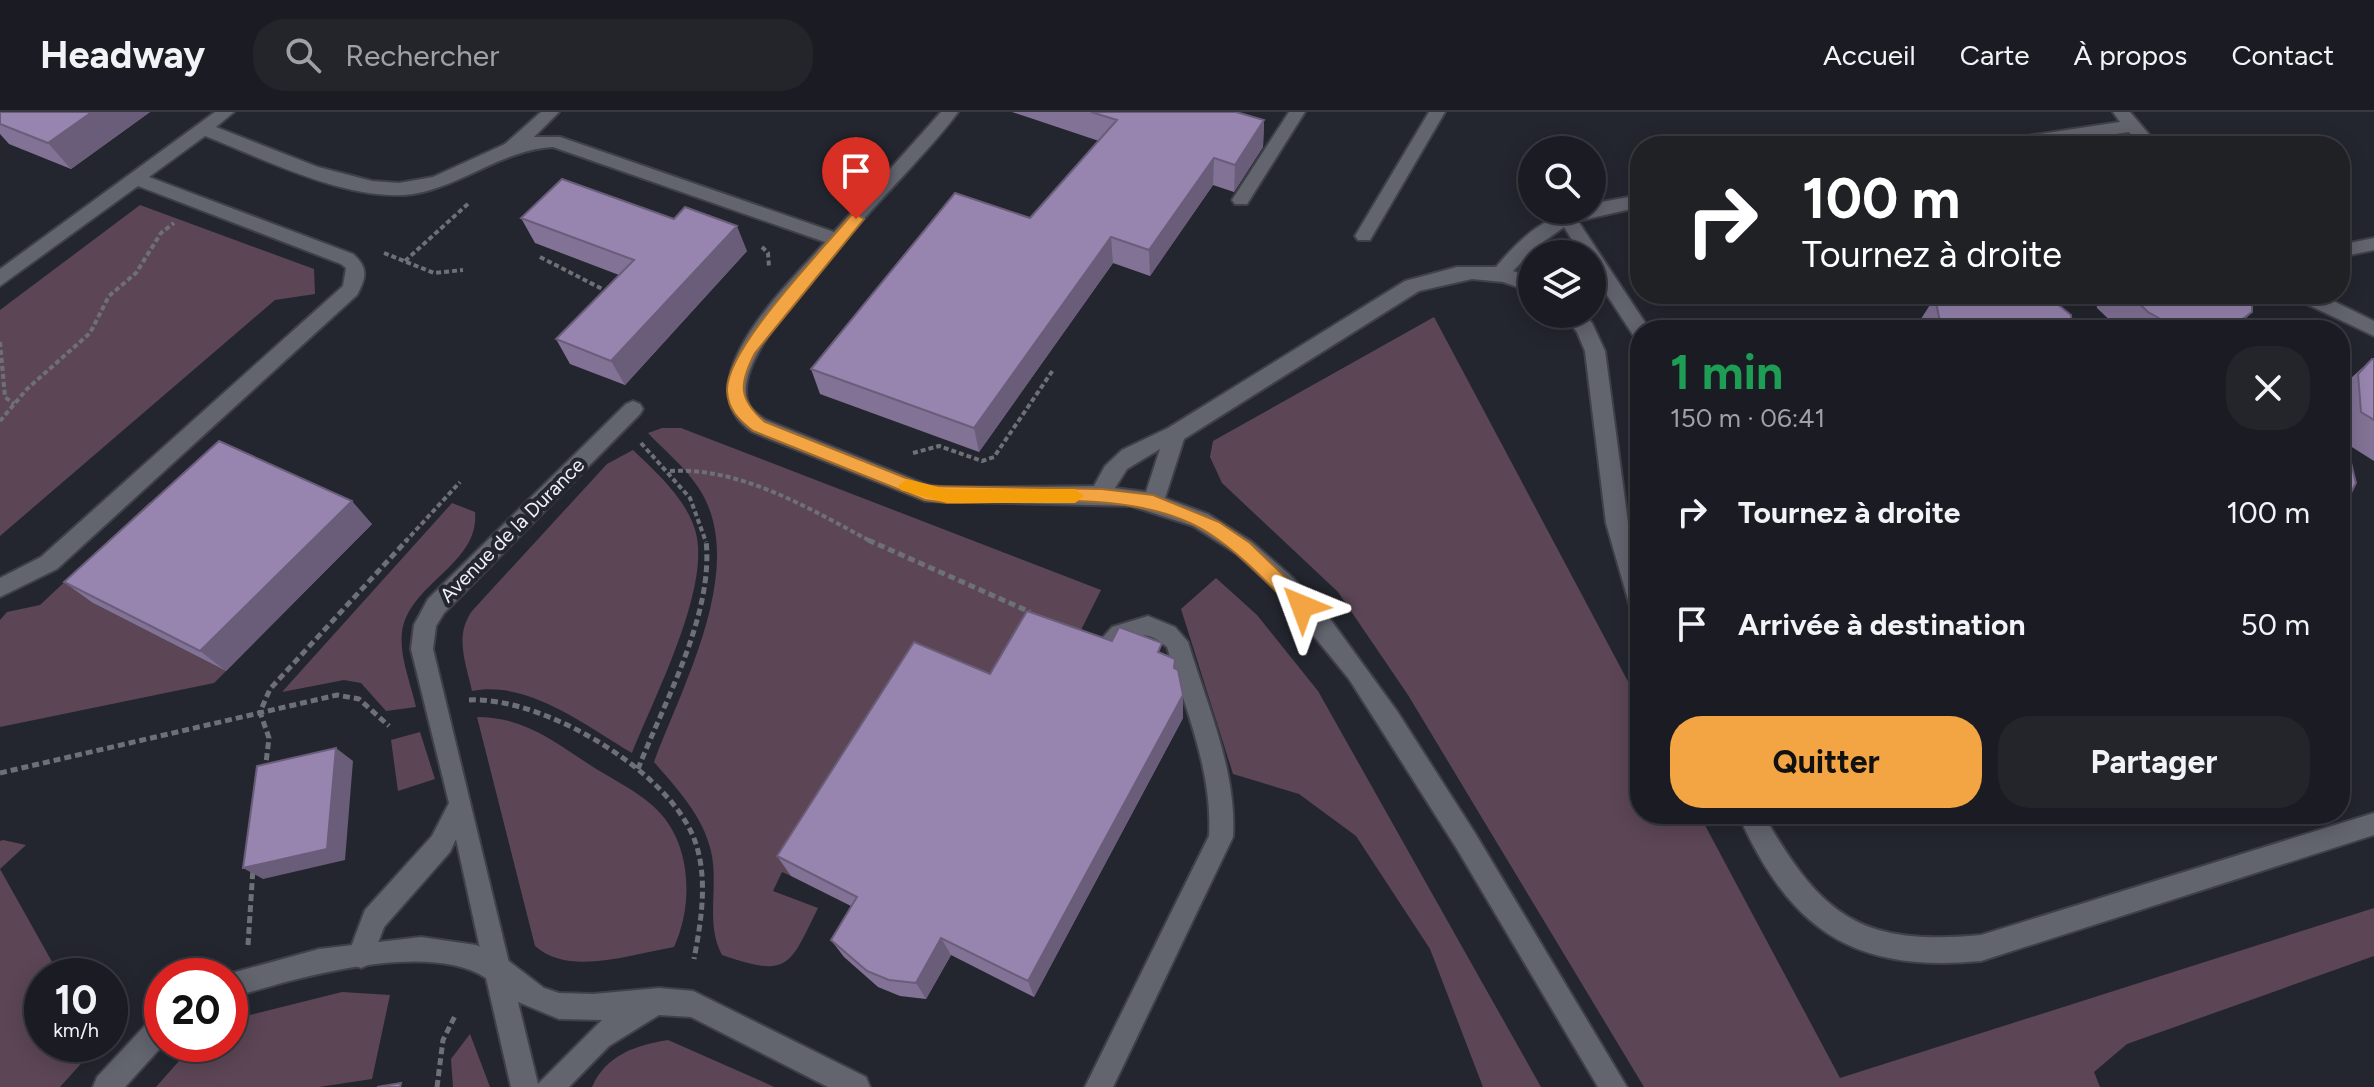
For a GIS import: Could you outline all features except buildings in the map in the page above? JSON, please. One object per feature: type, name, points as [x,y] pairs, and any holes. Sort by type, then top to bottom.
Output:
[{"type":"street","points":[[0,279],[226,112]]},
{"type":"street","points":[[204,129],[360,186],[392,190],[426,186],[513,146],[551,112]]},
{"type":"street","points":[[950,112],[837,240],[748,350],[737,372],[735,392],[740,411],[759,426],[925,493],[947,496],[1102,496],[1153,502],[1213,527],[1244,549],[1286,587],[1334,642],[1385,713],[1498,890],[1613,1087]]},
{"type":"street","points":[[1241,200],[1297,112]]},
{"type":"street","points":[[1364,236],[1437,112]]},
{"type":"street","points":[[2047,136],[2126,119],[2141,136]]},
{"type":"street","points":[[513,146],[554,141],[575,147],[837,240]]},
{"type":"street","points":[[0,588],[49,563],[350,290],[356,277],[355,266],[347,259],[136,179]]},
{"type":"street","points":[[1606,210],[1630,204]]},
{"type":"street","points":[[1500,275],[1524,243],[1554,224]]},
{"type":"street","points":[[2350,249],[2374,244]]},
{"type":"street","points":[[1102,496],[1106,476],[1121,461],[1175,434],[1412,286],[1441,275],[1500,275],[1518,281]]},
{"type":"street","points":[[1606,279],[1633,320]]},
{"type":"street","points":[[2323,304],[2374,329]]},
{"type":"street","points":[[1585,328],[1595,351],[1617,523],[1630,568]]},
{"type":"street","name":"Avenue de la Durance","points":[[497,967],[422,649],[425,625],[436,606],[626,416]]},
{"type":"street","points":[[1153,502],[1175,434]]},
{"type":"street","points":[[1099,1087],[1221,837],[1223,806],[1177,642],[1167,631],[1150,624],[1133,626],[1116,634],[1103,650]]},
{"type":"street","points":[[361,955],[374,919],[441,844],[461,804]]},
{"type":"street","points":[[1755,824],[1775,860],[1803,899],[1839,930],[1888,949],[1938,954],[1981,948],[2374,824]]},
{"type":"street","points":[[248,981],[361,955],[415,951],[472,956],[497,967],[530,998],[560,1006],[600,1008],[653,1001],[693,1004],[856,1087]]},
{"type":"street","points":[[497,967],[525,1087]]},
{"type":"street","points":[[550,1087],[600,1037],[653,1001]]},
{"type":"street","points":[[107,1087],[144,1046]]},
{"type":"path","points":[[405,261],[471,202]]},
{"type":"path","points":[[0,421],[90,333],[109,296],[136,273],[161,233],[178,219]]},
{"type":"path","points":[[540,257],[621,299]]},
{"type":"path","points":[[0,342],[5,397],[14,404]]},
{"type":"path","points":[[901,456],[939,446],[982,461],[994,457],[1053,370]]},
{"type":"path","points":[[626,416],[684,484],[699,510],[708,545],[707,581],[701,609],[638,769]]},
{"type":"path","points":[[670,471],[686,467],[758,486],[904,558],[1040,615]]},
{"type":"path","points":[[263,782],[269,738],[260,712],[270,689],[460,482]]},
{"type":"path","points":[[0,773],[337,695],[350,695],[389,726]]},
{"type":"path","points":[[464,701],[478,697],[503,700],[562,725],[638,769],[676,808],[696,844],[701,910],[694,959]]},
{"type":"path","points":[[247,952],[252,925],[254,857]]},
{"type":"path","points":[[437,1087],[444,1032],[456,1014]]},
{"type":"shaded area","points":[[140,205],[314,269],[315,294],[275,300],[0,536],[0,310]]},
{"type":"shaded area","points":[[1434,317],[1630,685],[1630,824],[1704,824],[1840,1078],[2374,908],[2374,956],[2127,1044],[2094,1072],[2100,1087],[1644,1087],[1408,695],[1338,592],[1222,483],[1210,457],[1213,441]]},
{"type":"shaded area","points":[[662,428],[681,428],[1101,590],[1071,650],[791,876],[782,872],[773,891],[818,908],[793,955],[774,966],[761,966],[722,955],[714,931],[713,864],[707,838],[688,803],[654,762],[706,625],[717,552],[712,518],[698,487],[648,433]]},
{"type":"shaded area","points":[[633,450],[672,490],[688,513],[697,538],[698,561],[687,617],[632,753],[536,699],[493,689],[472,691],[463,640],[472,611],[607,464]]},
{"type":"shaded area","points":[[150,502],[182,520],[93,603],[226,671],[214,683],[0,727],[0,620],[7,612],[40,605]]},
{"type":"shaded area","points":[[452,503],[475,512],[474,530],[456,560],[417,600],[407,615],[402,632],[404,660],[416,707],[386,711],[361,683],[344,680],[282,692]]},
{"type":"shaded area","points":[[1216,578],[1257,615],[1318,691],[1541,1087],[1483,1087],[1430,949],[1356,836],[1299,794],[1233,774],[1181,609]]},
{"type":"shaded area","points":[[477,717],[522,725],[548,738],[638,794],[666,820],[676,836],[686,873],[685,912],[674,947],[583,962],[549,955],[535,946]]},
{"type":"shaded area","points":[[420,732],[435,779],[398,791],[391,740]]},
{"type":"shaded area","points":[[0,841],[26,845],[0,869]]},
{"type":"shaded area","points":[[0,869],[50,958],[24,958],[24,1062],[83,1062],[60,1087],[0,1087]]},
{"type":"shaded area","points":[[342,992],[390,995],[372,1079],[319,1087],[156,1087],[178,1062],[248,1062],[248,1016]]},
{"type":"shaded area","points":[[470,1034],[490,1087],[453,1087],[451,1059]]},
{"type":"shaded area","points":[[668,1040],[774,1087],[592,1087],[605,1067],[623,1053]]},
{"type":"slow traffic","points":[[907,486],[925,493],[947,496],[1075,496]]},
{"type":"route","points":[[856,219],[748,350],[737,372],[735,392],[740,411],[759,426],[925,493],[947,496],[1102,496],[1153,502],[1213,527],[1244,549],[1302,606]]}]
